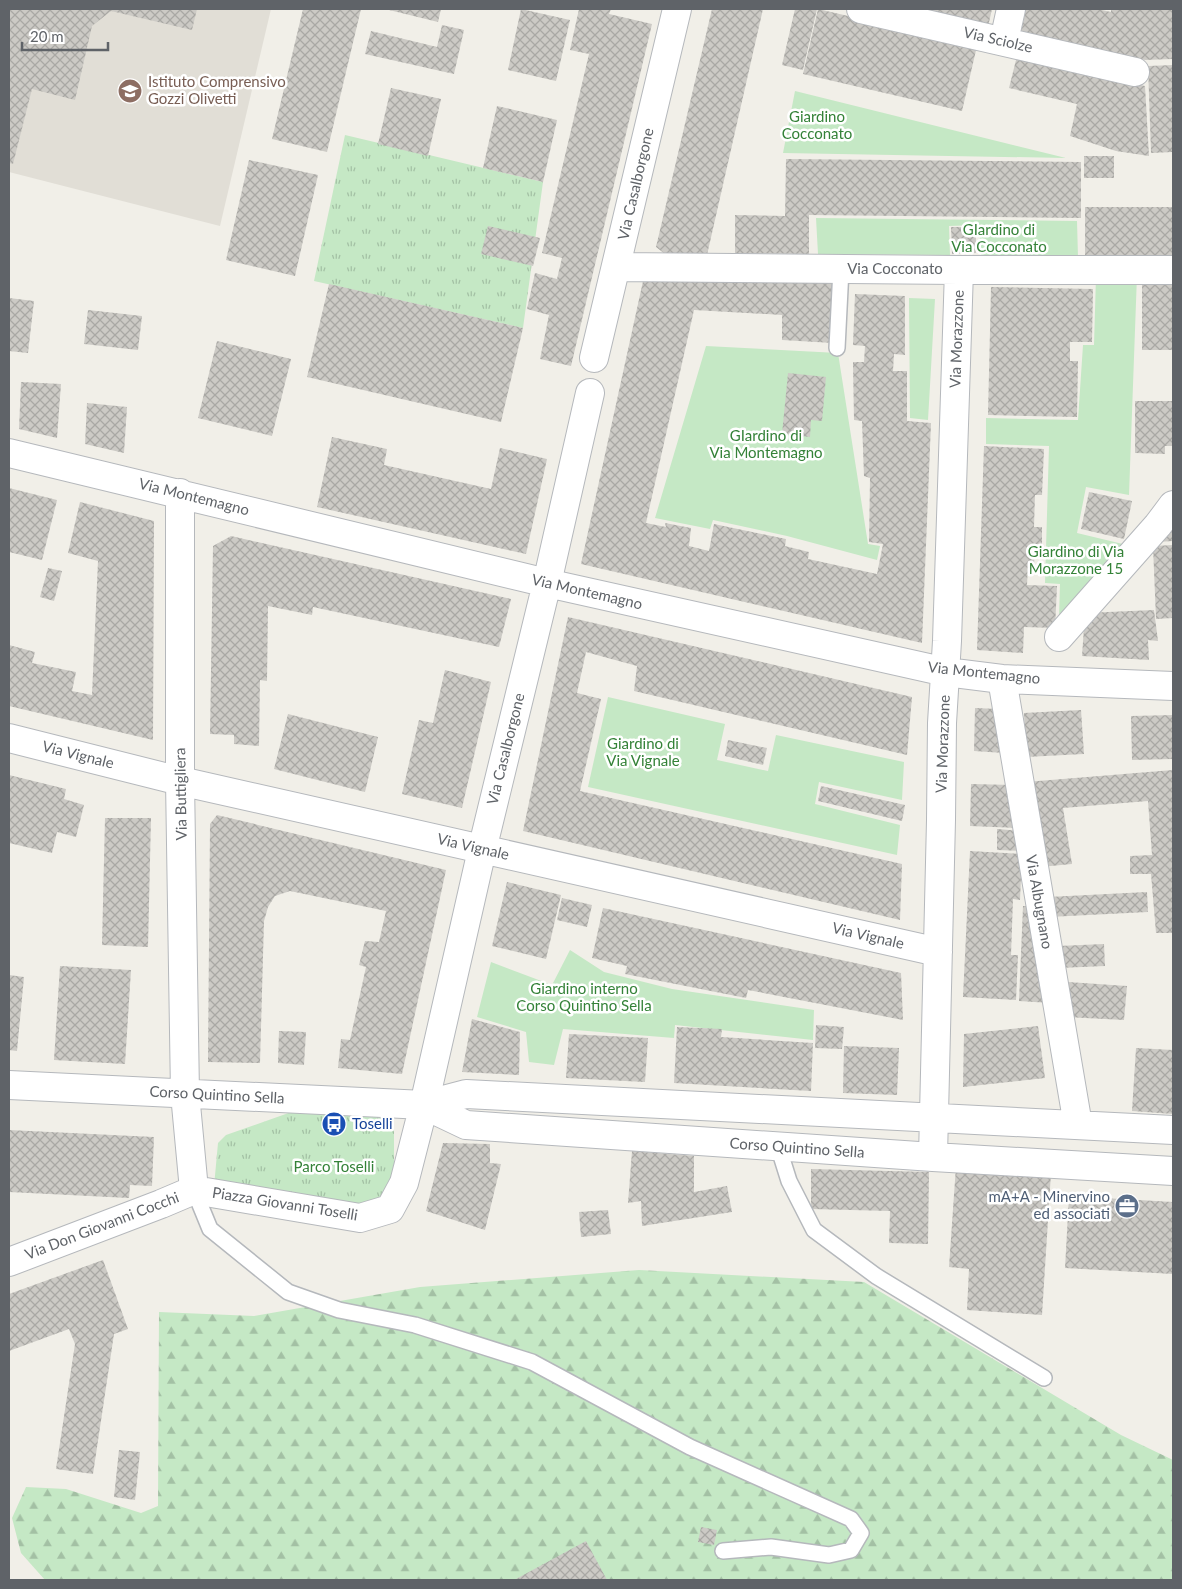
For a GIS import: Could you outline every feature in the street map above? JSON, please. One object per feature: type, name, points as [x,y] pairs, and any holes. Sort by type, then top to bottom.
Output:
[{"type":"street","name":"Via Casalborgone","points":[[594,358],[677,9]]},
{"type":"street","name":"Via Sciolze","points":[[861,9],[1135,72]]},
{"type":"street","points":[[1004,41],[1010,9]]},
{"type":"street","name":"Via Cocconato","points":[[617,267],[1173,270]]},
{"type":"street","name":"Via Morazzone","points":[[933,1158],[942,724],[946,672],[959,270]]},
{"type":"street","name":"Via Casalborgone","points":[[424,1106],[482,850],[547,584],[590,394]]},
{"type":"street","name":"Via Montemagno","points":[[9,453],[180,493],[547,584],[946,672],[1002,679],[1173,686]]},
{"type":"street","name":"Via Buttigliera","points":[[180,493],[180,781],[185,1094]]},
{"type":"street","points":[[1059,637],[1158,525],[1173,505]]},
{"type":"street","name":"Via Albugnano","points":[[1002,679],[1078,1125]]},
{"type":"street","name":"Via Vignale","points":[[9,738],[180,781],[938,952]]},
{"type":"street","name":"Corso Quintino Sella","points":[[9,1085],[424,1106],[466,1094],[1173,1130]]},
{"type":"street","name":"Piazza Giovanni Toselli","points":[[185,1094],[194,1190],[360,1218],[390,1209],[404,1183],[424,1106]]},
{"type":"street","name":"Corso Quintino Sella","points":[[424,1106],[466,1125],[933,1158],[1173,1170]]},
{"type":"street","name":"Via Don Giovanni Cocchi","points":[[9,1262],[194,1190]]},
{"type":"lane","points":[[837,348],[841,269]]},
{"type":"lane","points":[[778,1146],[789,1181],[814,1230],[876,1276],[1044,1378]]},
{"type":"lane","points":[[194,1190],[210,1229],[288,1292],[339,1310],[416,1325],[532,1362],[690,1447],[851,1519],[861,1533],[851,1550],[829,1555],[771,1547],[723,1551]]},
{"type":"shaded area","name":"Istituto Comprensivo Gozzi Olivetti","points":[[9,9],[271,9],[220,226],[9,172]]},
{"type":"green space","name":"Giardino Cocconato","points":[[795,91],[1066,158],[783,153]]},
{"type":"green space","points":[[345,135],[543,182],[523,328],[314,281]]},
{"type":"green space","name":"GIardino di Via Cocconato","points":[[816,218],[1077,221],[1078,257],[981,257],[979,225],[949,226],[950,255],[818,254]]},
{"type":"green space","name":"Giardino di Via Morazzone 15","points":[[1137,275],[1129,495],[1086,487],[1077,533],[1127,545],[1059,618],[1060,584],[1045,583],[1049,446],[986,444],[986,418],[1078,420],[1083,345],[1094,345],[1096,276]]},
{"type":"green space","points":[[909,298],[935,299],[928,420],[910,418]]},
{"type":"green space","name":"GIardino di Via Montemagno","points":[[706,346],[838,353],[868,544],[880,546],[877,560],[787,536],[713,520],[710,529],[655,518]]},
{"type":"green space","name":"Giardino di Via Vignale","points":[[608,697],[725,724],[717,760],[768,771],[776,735],[904,762],[902,800],[819,782],[815,804],[900,825],[897,855],[588,787]]},
{"type":"green space","name":"Giardino interno Corso Quintino Sella","points":[[570,950],[604,972],[672,989],[814,1010],[813,1040],[675,1025],[674,1038],[563,1029],[554,1065],[529,1062],[526,1032],[477,1017],[491,962],[552,985]]},
{"type":"green space","name":"Parco Toselli","points":[[297,1110],[394,1113],[394,1178],[374,1228],[212,1208],[218,1143],[226,1135]]},
{"type":"green space","points":[[639,1270],[864,1282],[1121,1435],[1173,1460],[1173,1580],[45,1580],[21,1553],[12,1518],[26,1487],[66,1489],[141,1513],[158,1506],[159,1312],[254,1316],[420,1287]]},
{"type":"building","name":"Istituto Comprensivo Gozzi Olivetti","points":[[9,9],[197,9],[192,30],[111,11],[92,26],[75,100],[32,89],[13,164],[9,163]]},
{"type":"building","points":[[303,9],[361,9],[327,152],[272,139]]},
{"type":"building","points":[[385,9],[441,9],[438,22]]},
{"type":"building","points":[[521,9],[570,20],[556,81],[508,70]]},
{"type":"building","points":[[579,9],[611,9],[609,14],[652,24],[571,366],[540,359],[549,315],[527,309],[535,273],[557,279],[562,258],[542,253],[589,54],[570,50]]},
{"type":"building","points":[[712,9],[763,9],[707,255],[665,254],[656,247]]},
{"type":"building","points":[[795,9],[817,9],[803,70],[782,65]]},
{"type":"building","points":[[818,9],[977,46],[962,111],[803,74]]},
{"type":"building","points":[[912,9],[992,9],[988,27]]},
{"type":"building","points":[[1026,9],[1097,9],[1111,12],[1111,9],[1173,9],[1173,59],[1145,60],[1021,32]]},
{"type":"building","points":[[442,25],[464,30],[454,74],[365,54],[371,31],[437,47]]},
{"type":"building","points":[[1017,56],[1145,86],[1149,156],[1116,151],[1070,136],[1077,104],[1009,88]]},
{"type":"building","points":[[1173,65],[1173,152],[1151,153],[1148,66]]},
{"type":"building","points":[[391,88],[441,99],[428,156],[378,144]]},
{"type":"building","points":[[497,106],[557,120],[543,182],[483,168]]},
{"type":"building","points":[[1084,156],[1114,156],[1114,178],[1084,178]]},
{"type":"building","points":[[786,159],[1081,162],[1081,218],[809,215],[809,254],[735,253],[735,215],[785,216]]},
{"type":"building","points":[[249,160],[318,175],[295,276],[226,260]]},
{"type":"building","points":[[1085,207],[1173,207],[1173,258],[1085,258]]},
{"type":"building","points":[[488,226],[540,238],[533,266],[481,254]]},
{"type":"building","points":[[951,227],[976,227],[976,253],[952,254]]},
{"type":"building","points":[[645,272],[836,276],[833,343],[782,340],[782,315],[694,310],[646,523],[666,527],[665,523],[691,528],[689,546],[709,551],[714,524],[786,539],[785,546],[809,552],[808,559],[877,574],[883,544],[869,542],[870,478],[864,476],[862,421],[854,420],[853,362],[864,362],[865,346],[853,345],[855,294],[905,296],[905,355],[894,354],[893,371],[907,371],[907,421],[931,423],[922,643],[581,564]]},
{"type":"building","points":[[1142,275],[1173,276],[1173,350],[1142,350]]},
{"type":"building","points":[[329,284],[523,328],[501,422],[307,377]]},
{"type":"building","points":[[991,287],[1093,289],[1092,342],[1070,342],[1070,361],[1078,361],[1077,417],[988,415]]},
{"type":"building","points":[[9,298],[34,301],[28,353],[9,351]]},
{"type":"building","points":[[88,310],[142,316],[138,350],[84,344]]},
{"type":"building","points":[[217,341],[291,359],[272,436],[198,418]]},
{"type":"building","points":[[788,373],[826,377],[822,421],[811,420],[810,437],[782,434]]},
{"type":"building","points":[[21,382],[61,384],[57,438],[19,429]]},
{"type":"building","points":[[1135,401],[1173,401],[1173,446],[1165,446],[1165,454],[1135,453]]},
{"type":"building","points":[[87,403],[127,407],[124,453],[85,444]]},
{"type":"building","points":[[332,437],[387,449],[384,465],[491,489],[500,448],[547,459],[526,554],[317,507]]},
{"type":"building","points":[[984,446],[1044,449],[1042,495],[1035,495],[1034,527],[1042,527],[1042,547],[1035,547],[1034,566],[1028,566],[1027,585],[1057,586],[1055,628],[1024,627],[1023,653],[977,650]]},
{"type":"building","points":[[9,488],[57,500],[42,560],[9,552]]},
{"type":"building","points":[[1089,492],[1132,501],[1124,539],[1081,529]]},
{"type":"building","points":[[80,502],[154,521],[153,740],[9,706],[9,645],[35,652],[32,663],[76,672],[72,691],[92,695],[98,561],[68,553]]},
{"type":"building","points":[[1173,524],[1173,541],[1157,542]]},
{"type":"building","points":[[231,536],[511,599],[499,647],[313,607],[312,615],[268,606],[267,681],[260,680],[259,746],[234,744],[234,735],[210,734],[213,546]]},
{"type":"building","points":[[1173,545],[1173,618],[1156,619],[1153,546]]},
{"type":"building","points":[[48,568],[62,571],[54,601],[40,597]]},
{"type":"building","points":[[1154,610],[1158,641],[1148,640],[1149,660],[1082,656],[1085,613]]},
{"type":"building","points":[[568,617],[912,697],[907,755],[634,691],[637,666],[586,652],[577,693],[601,699],[580,791],[902,864],[900,920],[523,831]]},
{"type":"building","points":[[445,670],[491,682],[462,808],[402,794],[419,720],[433,723]]},
{"type":"building","points":[[975,708],[998,709],[1004,753],[974,751]]},
{"type":"building","points":[[1081,710],[1084,754],[1026,757],[1024,713]]},
{"type":"building","points":[[288,714],[378,737],[365,792],[274,769]]},
{"type":"building","points":[[1173,715],[1173,759],[1132,760],[1131,716]]},
{"type":"building","points":[[728,740],[767,748],[763,765],[725,756]]},
{"type":"building","points":[[1173,770],[1173,933],[1156,933],[1151,874],[1130,874],[1130,856],[1152,855],[1148,801],[1063,808],[1072,864],[1040,867],[1026,782]]},
{"type":"building","points":[[9,775],[66,789],[64,799],[84,805],[76,837],[57,832],[52,853],[9,843]]},
{"type":"building","points":[[971,784],[1013,785],[1021,828],[970,826]]},
{"type":"building","points":[[821,786],[905,805],[902,821],[818,801]]},
{"type":"building","points":[[217,815],[446,870],[402,1074],[338,1068],[341,1039],[350,1040],[366,967],[359,965],[365,941],[379,942],[386,911],[290,891],[275,896],[268,907],[264,921],[260,1063],[208,1062],[210,824]]},
{"type":"building","points":[[105,818],[151,818],[148,947],[102,945]]},
{"type":"building","points":[[997,829],[1020,831],[1022,851],[997,850]]},
{"type":"building","points":[[970,851],[1022,854],[1020,900],[1013,899],[1011,955],[1018,955],[1016,1000],[963,997]]},
{"type":"building","points":[[507,882],[561,895],[546,959],[492,946]]},
{"type":"building","points":[[1147,892],[1148,912],[1049,917],[1048,897]]},
{"type":"building","points":[[562,898],[592,905],[587,927],[557,920]]},
{"type":"building","points":[[1023,906],[1034,906],[1050,1003],[1019,1001]]},
{"type":"building","points":[[603,908],[901,973],[903,1020],[748,990],[746,998],[625,974],[627,966],[592,958]]},
{"type":"building","points":[[1104,944],[1105,966],[1059,968],[1058,946]]},
{"type":"building","points":[[60,966],[131,970],[125,1064],[54,1060]]},
{"type":"building","points":[[9,975],[24,977],[17,1051],[9,1050]]},
{"type":"building","points":[[1068,982],[1127,986],[1124,1020],[1066,1017]]},
{"type":"building","points":[[472,1019],[520,1032],[519,1075],[462,1072]]},
{"type":"building","points":[[816,1025],[844,1027],[842,1049],[815,1048]]},
{"type":"building","points":[[1038,1026],[1045,1078],[963,1087],[964,1034]]},
{"type":"building","points":[[677,1027],[722,1029],[721,1037],[813,1043],[811,1091],[674,1083]]},
{"type":"building","points":[[279,1031],[306,1032],[304,1065],[278,1063]]},
{"type":"building","points":[[569,1034],[648,1038],[645,1082],[566,1078]]},
{"type":"building","points":[[844,1046],[899,1048],[897,1095],[843,1093]]},
{"type":"building","points":[[1136,1048],[1173,1050],[1173,1114],[1132,1111]]},
{"type":"building","points":[[9,1130],[154,1137],[152,1186],[130,1185],[129,1198],[9,1192]]},
{"type":"building","points":[[443,1143],[490,1144],[490,1163],[501,1164],[485,1230],[426,1211]]},
{"type":"building","points":[[632,1151],[694,1156],[694,1192],[727,1186],[732,1212],[642,1226],[641,1201],[628,1203]]},
{"type":"building","points":[[956,1166],[1051,1173],[1042,1315],[967,1310],[969,1269],[949,1267]]},
{"type":"building","points":[[811,1169],[929,1172],[928,1244],[889,1243],[890,1211],[811,1209]]},
{"type":"building","points":[[1069,1196],[1173,1202],[1173,1274],[1065,1268]]},
{"type":"building","points":[[608,1210],[611,1234],[581,1237],[579,1212]]},
{"type":"building","points":[[103,1260],[128,1329],[114,1334],[93,1474],[56,1469],[75,1344],[69,1329],[9,1351],[9,1294]]},
{"type":"building","points":[[119,1450],[140,1452],[135,1500],[114,1497]]},
{"type":"building","points":[[701,1527],[717,1530],[714,1545],[698,1542]]},
{"type":"building","points":[[586,1541],[607,1580],[516,1579]]},
{"type":"place","name":"Istituto Comprensivo Gozzi Olivetti","points":[[130,91]]},
{"type":"place","name":"Toselli","points":[[334,1124]]},
{"type":"place","name":"mA+A - Minervino ed associati","points":[[1127,1206]]}]
